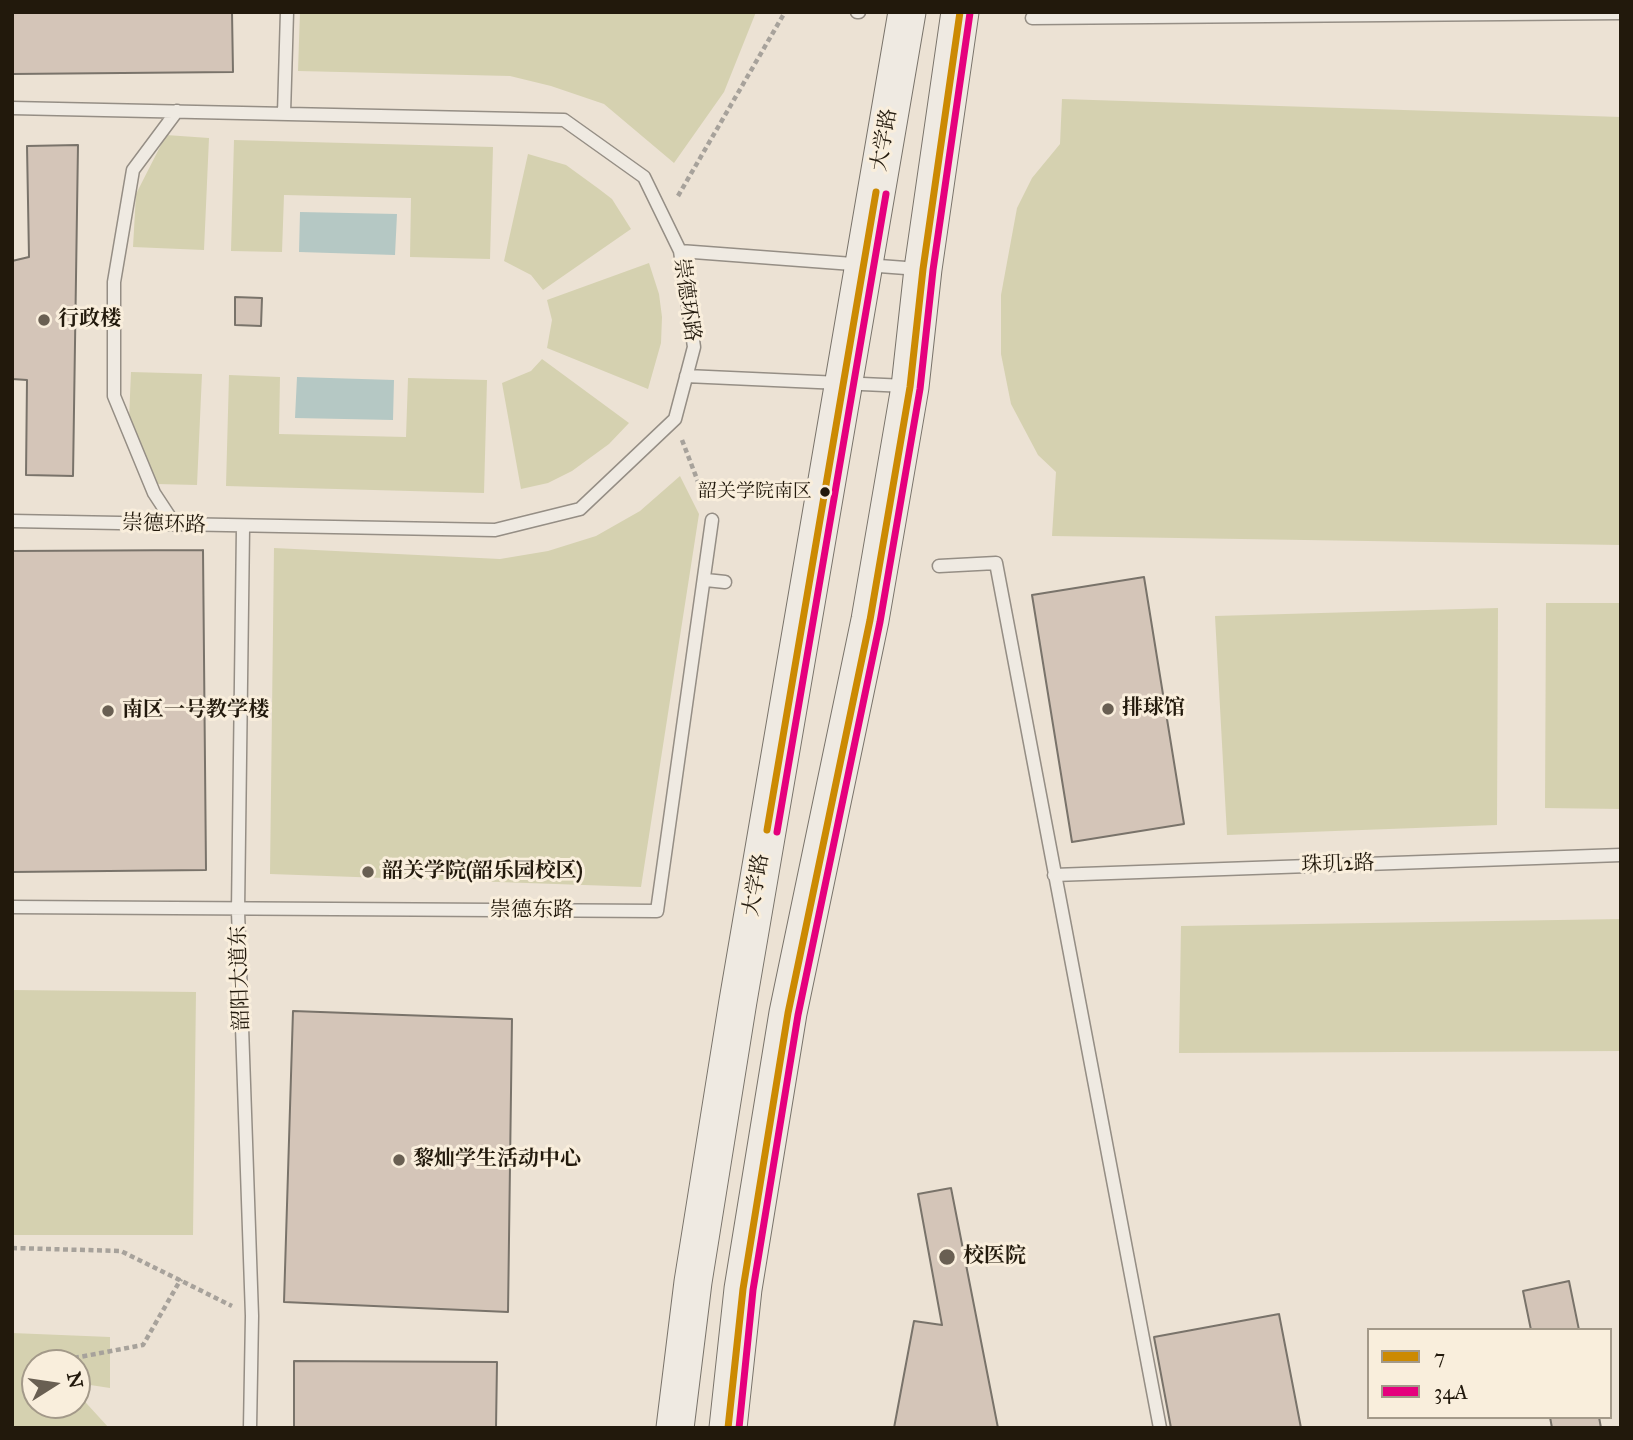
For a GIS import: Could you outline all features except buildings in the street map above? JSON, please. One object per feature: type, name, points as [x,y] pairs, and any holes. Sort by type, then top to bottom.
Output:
[{"type":"main road","name":"大学路","points":[[675,1428],[693,1282],[733,1028],[906,12]]},
{"type":"main road","points":[[728,1428],[743,1289],[789,1013],[870,620],[910,387],[923,269],[960,12]]},
{"type":"lane","points":[[284,113],[287,12]]},
{"type":"lane","points":[[1032,18],[1621,13]]},
{"type":"lane","name":"崇德环路","points":[[12,108],[564,120],[643,177],[680,251],[694,347],[675,419],[580,509],[495,530],[243,528],[12,521]]},
{"type":"lane","points":[[175,525],[154,493],[114,396],[114,282],[133,170],[177,111]]},
{"type":"lane","points":[[680,251],[923,269]]},
{"type":"lane","points":[[686,376],[910,387]]},
{"type":"lane","name":"崇德东路","points":[[12,908],[657,911],[706,580],[712,520]]},
{"type":"lane","name":"韶阳大道东","points":[[243,528],[239,911],[252,1316],[250,1428]]},
{"type":"lane","points":[[939,566],[996,563],[1160,1428]]},
{"type":"lane","points":[[706,580],[725,582]]},
{"type":"lane","name":"珠玑2路","points":[[1055,875],[1621,855]]},
{"type":"path","points":[[664,219],[785,12]]},
{"type":"path","points":[[675,419],[712,520]]},
{"type":"path","points":[[12,1248],[121,1251],[252,1316]]},
{"type":"path","points":[[91,1355],[143,1345],[181,1279]]},
{"type":"shaded area","points":[[300,12],[756,12],[724,92],[674,163],[604,104],[551,86],[510,76],[298,71]]},
{"type":"shaded area","points":[[1062,99],[1621,117],[1621,545],[1052,536],[1056,472],[1038,455],[1011,404],[1001,354],[1001,295],[1017,208],[1032,178],[1060,144]]},
{"type":"shaded area","points":[[166,135],[209,138],[204,250],[133,247],[136,194]]},
{"type":"shaded area","points":[[234,140],[493,147],[490,259],[410,257],[411,198],[284,195],[282,252],[231,251]]},
{"type":"shaded area","points":[[528,154],[566,165],[599,189],[612,199],[631,229],[543,290],[531,275],[504,261]]},
{"type":"shaded area","points":[[300,212],[397,214],[395,255],[299,252]]},
{"type":"shaded area","points":[[649,263],[659,294],[662,317],[661,343],[648,389],[547,348],[552,320],[547,300]]},
{"type":"shaded area","points":[[542,359],[629,423],[609,444],[572,471],[548,483],[521,489],[502,383],[531,371]]},
{"type":"shaded area","points":[[131,372],[202,374],[197,485],[157,484],[129,419]]},
{"type":"shaded area","points":[[229,375],[280,377],[279,434],[406,437],[408,378],[487,380],[484,493],[226,486]]},
{"type":"shaded area","points":[[297,377],[394,380],[393,420],[295,418]]},
{"type":"shaded area","points":[[680,476],[699,514],[641,887],[270,874],[274,548],[500,559],[548,551],[596,536],[640,511]]},
{"type":"shaded area","points":[[1546,603],[1621,603],[1621,809],[1545,808]]},
{"type":"shaded area","points":[[1498,608],[1497,825],[1227,835],[1215,616]]},
{"type":"shaded area","points":[[1621,919],[1621,1051],[1179,1053],[1181,926]]},
{"type":"shaded area","points":[[12,990],[196,992],[193,1235],[12,1235]]},
{"type":"shaded area","points":[[12,1333],[110,1337],[110,1388],[91,1385],[91,1349],[21,1349],[21,1419],[91,1419],[91,1408],[109,1428],[12,1428]]},
{"type":"transit line","name":"7","points":[[728,1428],[743,1289],[788,1013],[870,620],[910,387],[923,269],[960,12]]},
{"type":"transit line","name":"34A","points":[[739,1428],[753,1290],[798,1015],[880,622],[920,389],[933,270],[970,13]]},
{"type":"transit line","name":"7","points":[[767,830],[876,192]]},
{"type":"transit line","name":"34A","points":[[777,832],[886,194]]},
{"type":"place","name":"行政楼","points":[[44,320]]},
{"type":"place","name":"韶关学院南区","points":[[825,492]]},
{"type":"place","name":"排球馆","points":[[1108,709]]},
{"type":"place","name":"南区一号教学楼","points":[[108,711]]},
{"type":"place","name":"韶关学院(韶乐园校区)","points":[[368,872]]},
{"type":"place","name":"黎灿学生活动中心","points":[[399,1160]]},
{"type":"place","name":"校医院","points":[[947,1257]]}]
